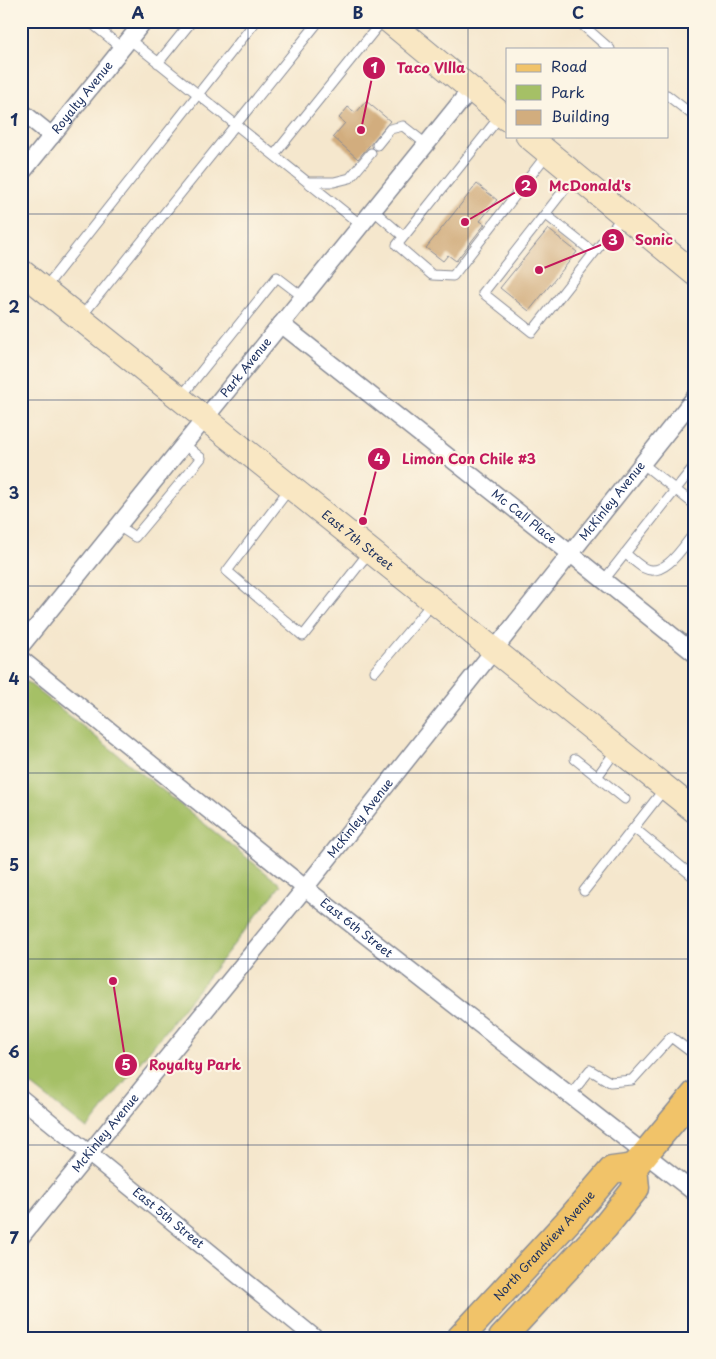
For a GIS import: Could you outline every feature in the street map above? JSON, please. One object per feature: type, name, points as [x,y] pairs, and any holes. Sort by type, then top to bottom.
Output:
[{"type":"main road","points":[[502,1338],[605,1227],[636,1188],[640,1160],[695,1094]]},
{"type":"main road","name":"North Grandview Avenue","points":[[460,1338],[571,1218],[612,1170],[640,1160]]},
{"type":"main road","points":[[522,1338],[554,1282]]},
{"type":"main road","points":[[444,1338],[486,1311]]},
{"type":"street","name":"Royalty Avenue","points":[[21,174],[144,21]]},
{"type":"street","points":[[389,21],[504,117]]},
{"type":"street","name":"Park Avenue","points":[[21,646],[471,89]]},
{"type":"street","points":[[21,111],[52,136]]},
{"type":"street","points":[[530,138],[695,274]]},
{"type":"street","name":"East 7th Street","points":[[21,271],[695,811]]},
{"type":"street","name":"Mc Call Place","points":[[282,324],[695,654]]},
{"type":"street","name":"McKinley Avenue","points":[[21,1237],[305,888],[695,397]]},
{"type":"street","name":"East 6th Street","points":[[21,659],[305,888],[570,1095],[640,1160],[695,1193]]},
{"type":"street","name":"East 5th Street","points":[[21,1098],[315,1338]]},
{"type":"lane","points":[[89,21],[158,63],[361,225]]},
{"type":"lane","points":[[158,63],[192,21]]},
{"type":"lane","points":[[44,289],[256,21]]},
{"type":"lane","points":[[80,318],[319,21]]},
{"type":"lane","points":[[274,155],[382,21]]},
{"type":"lane","points":[[578,21],[609,48]]},
{"type":"lane","points":[[668,96],[695,117]]},
{"type":"lane","points":[[504,117],[397,245],[432,275],[453,276],[548,154]]},
{"type":"lane","points":[[377,145],[390,129],[403,126],[426,144]]},
{"type":"lane","points":[[307,182],[334,182],[350,178],[371,153]]},
{"type":"lane","points":[[575,176],[483,293],[511,316],[532,332],[623,215]]},
{"type":"lane","points":[[373,210],[403,236]]},
{"type":"lane","points":[[545,214],[594,253]]},
{"type":"lane","points":[[180,398],[277,277],[303,297]]},
{"type":"lane","points":[[643,464],[695,505]]},
{"type":"lane","points":[[604,580],[695,465]]},
{"type":"lane","points":[[291,487],[227,571],[303,636],[370,551]]},
{"type":"lane","points":[[625,553],[644,568],[653,571],[661,569],[695,532]]},
{"type":"lane","points":[[375,671],[433,602]]},
{"type":"lane","points":[[597,777],[617,749]]},
{"type":"lane","points":[[575,759],[625,799]]},
{"type":"lane","points":[[584,891],[666,788]]},
{"type":"lane","points":[[634,828],[695,878]]},
{"type":"lane","points":[[570,1095],[590,1070],[610,1082],[632,1080],[671,1037],[695,1055]]},
{"type":"green space","points":[[21,677],[281,885],[87,1129],[21,1077]]},
{"type":"building","points":[[366,101],[390,121],[358,159],[333,137],[345,123],[339,118],[348,107],[356,113]]},
{"type":"building","points":[[477,184],[497,200],[480,221],[485,224],[456,261],[448,255],[443,261],[426,248]]},
{"type":"building","points":[[548,229],[577,252],[529,311],[500,288]]},
{"type":"place","name":"Taco VIlla","points":[[361,130]]},
{"type":"place","name":"McDonald's","points":[[465,222]]},
{"type":"place","name":"Sonic","points":[[539,270]]},
{"type":"place","name":"Limon Con Chile #3","points":[[363,521]]},
{"type":"place","name":"Royalty Park","points":[[113,981]]}]
